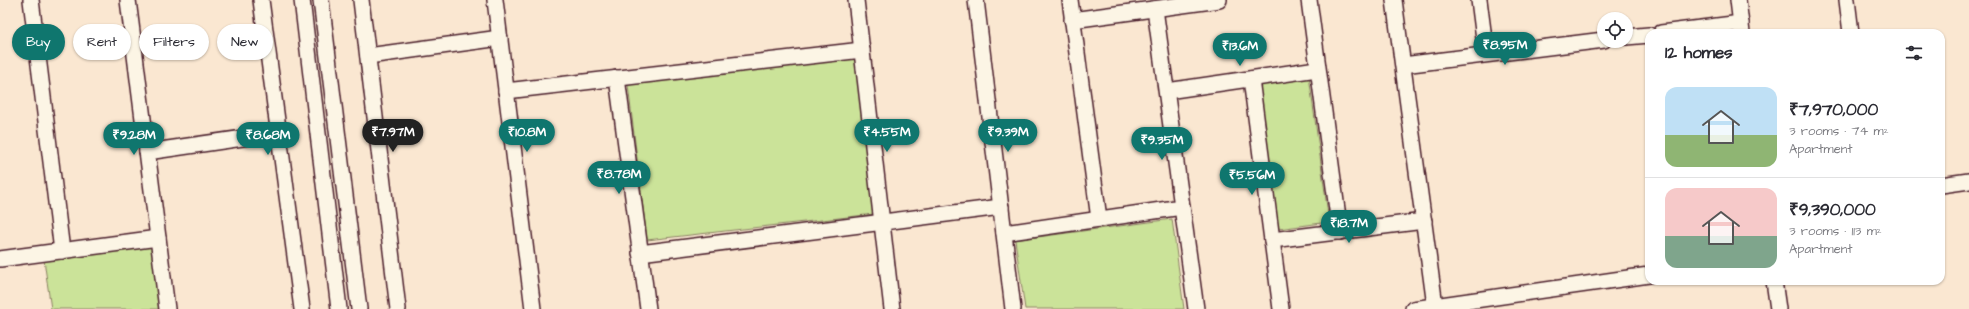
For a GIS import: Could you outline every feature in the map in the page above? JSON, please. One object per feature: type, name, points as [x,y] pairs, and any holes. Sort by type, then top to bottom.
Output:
[{"type":"street","points":[[31,0],[62,251]]},
{"type":"street","points":[[128,0],[167,309]]},
{"type":"street","points":[[261,0],[302,309]]},
{"type":"street","points":[[302,0],[339,309]]},
{"type":"street","points":[[321,0],[359,309]]},
{"type":"street","points":[[361,0],[398,309]]},
{"type":"street","points":[[495,0],[533,309]]},
{"type":"street","points":[[856,0],[892,309]]},
{"type":"street","points":[[976,0],[1014,309]]},
{"type":"street","points":[[1070,0],[1099,219]]},
{"type":"street","points":[[1072,20],[1219,0]]},
{"type":"street","points":[[1309,0],[1340,232]]},
{"type":"street","points":[[1394,0],[1435,306]]},
{"type":"street","points":[[1479,0],[1486,54]]},
{"type":"street","points":[[1726,29],[1742,28],[1738,0]]},
{"type":"street","points":[[1850,0],[1851,29]]},
{"type":"street","points":[[1155,9],[1196,309]]},
{"type":"street","points":[[1633,36],[1645,35]]},
{"type":"street","points":[[368,56],[500,38]]},
{"type":"street","points":[[1403,64],[1597,41]]},
{"type":"street","points":[[506,91],[862,50]]},
{"type":"street","points":[[1167,91],[1318,69]]},
{"type":"street","points":[[616,78],[648,309]]},
{"type":"street","points":[[1251,79],[1281,309]]},
{"type":"street","points":[[147,152],[278,133]]},
{"type":"street","points":[[1945,184],[1969,181]]},
{"type":"street","points":[[640,253],[1001,207]]},
{"type":"street","points":[[1004,233],[1182,207]]},
{"type":"street","points":[[1272,240],[1424,221]]},
{"type":"street","points":[[0,259],[158,238]]},
{"type":"street","points":[[1414,309],[1645,276]]},
{"type":"street","points":[[1775,285],[1778,309]]},
{"type":"green space","points":[[856,58],[874,214],[647,240],[628,85]]},
{"type":"green space","points":[[1309,76],[1329,222],[1278,229],[1258,83]]},
{"type":"green space","points":[[1172,219],[1184,309],[1025,309],[1015,240]]},
{"type":"green space","points":[[154,246],[162,309],[51,309],[44,260]]}]
